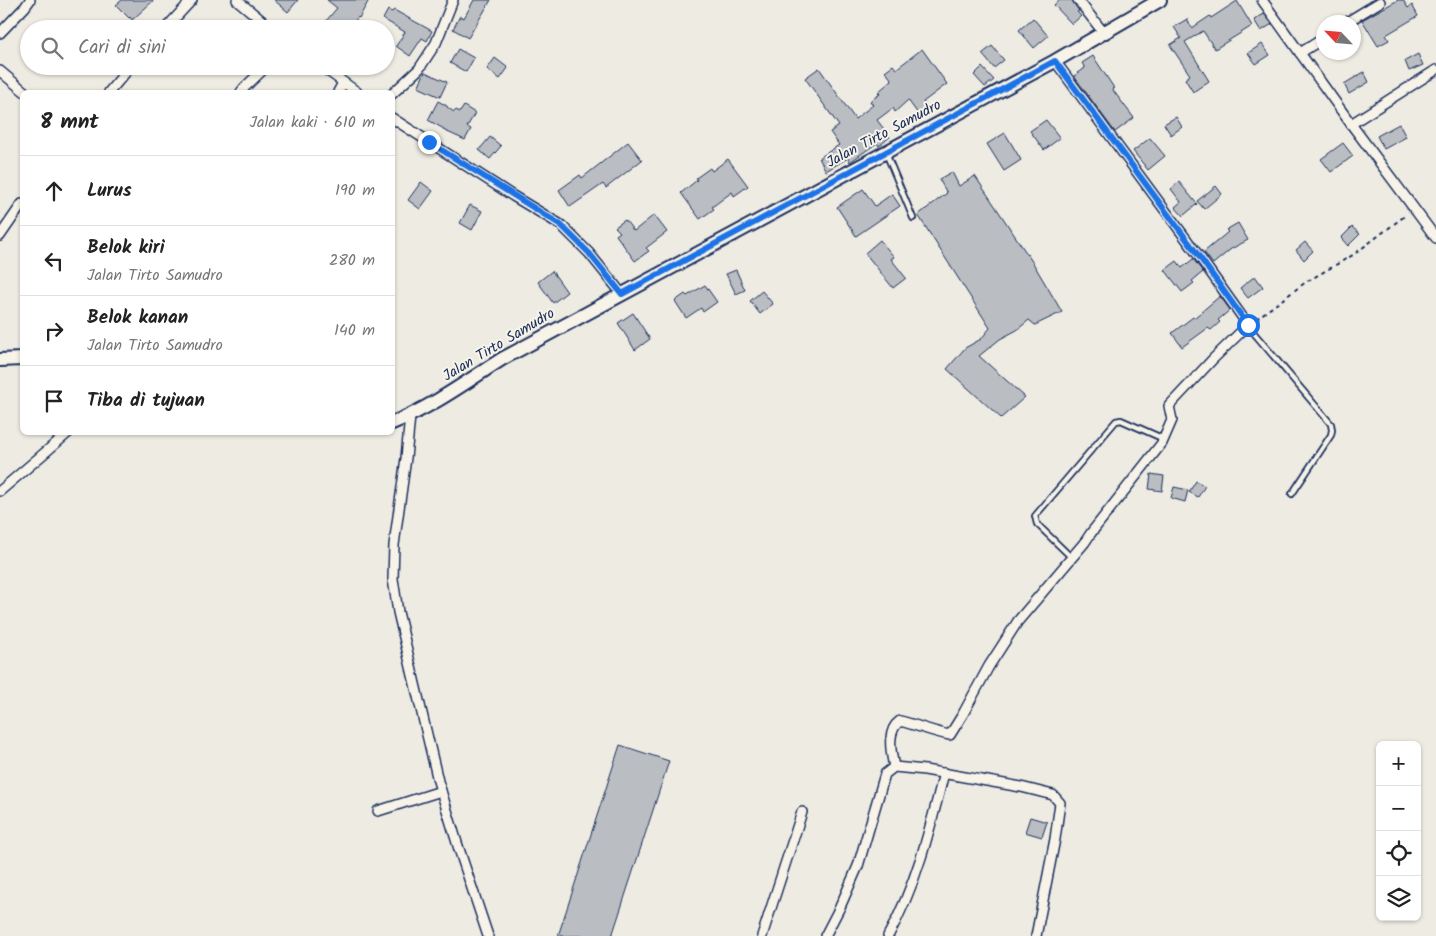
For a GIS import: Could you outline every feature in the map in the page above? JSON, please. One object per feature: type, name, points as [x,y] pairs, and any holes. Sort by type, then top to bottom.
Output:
[{"type":"street","points":[[0,33],[30,0]]},
{"type":"street","points":[[173,20],[192,0]]},
{"type":"street","points":[[237,0],[261,20]]},
{"type":"street","points":[[395,91],[419,69],[436,43],[453,0]]},
{"type":"street","points":[[1078,0],[1103,32]]},
{"type":"street","name":"Jalan Tirto Samudro","points":[[395,422],[410,416],[441,398],[502,359],[1055,61],[1160,0]]},
{"type":"street","points":[[1262,0],[1436,238]]},
{"type":"street","points":[[1359,15],[1380,2]]},
{"type":"street","points":[[1300,53],[1316,43]]},
{"type":"street","points":[[894,767],[890,745],[894,727],[897,723],[900,721],[950,736],[989,666],[1018,621],[1072,558],[1164,439],[1172,420],[1169,406],[1248,325],[1055,61]]},
{"type":"street","points":[[1351,124],[1436,70]]},
{"type":"street","points":[[0,71],[23,90]]},
{"type":"street","points":[[112,90],[124,75]]},
{"type":"street","points":[[242,90],[258,75]]},
{"type":"street","points":[[333,75],[354,90]]},
{"type":"street","points":[[339,90],[343,83]]},
{"type":"street","points":[[395,120],[561,225],[589,253],[622,294]]},
{"type":"street","points":[[0,236],[20,207]]},
{"type":"street","points":[[0,360],[20,359]]},
{"type":"street","points":[[410,416],[394,545],[392,579],[398,612],[441,791],[463,864],[488,936]]},
{"type":"street","points":[[0,491],[65,435]]},
{"type":"street","points":[[825,936],[858,866],[885,774],[894,767],[944,773],[1053,795],[1060,803],[1036,936]]},
{"type":"street","points":[[888,936],[906,899],[934,812],[944,773]]},
{"type":"street","points":[[378,811],[441,791]]},
{"type":"street","points":[[762,936],[802,812]]},
{"type":"lane","points":[[885,151],[913,218]]},
{"type":"lane","points":[[1248,325],[1332,424],[1331,435],[1292,494]]},
{"type":"lane","points":[[1072,558],[1037,524],[1035,516],[1116,421],[1121,420],[1164,439]]},
{"type":"path","points":[[1248,325],[1306,282],[1353,255],[1414,209]]},
{"type":"building","points":[[122,0],[154,0],[132,20],[116,5]]},
{"type":"building","points":[[274,0],[298,0],[288,12]]},
{"type":"building","points":[[327,0],[369,0],[359,18],[356,20],[327,20],[337,8]]},
{"type":"building","points":[[474,0],[491,0],[468,38],[453,29],[460,16],[464,18]]},
{"type":"building","points":[[1059,0],[1072,0],[1079,11],[1077,12],[1081,16],[1072,24],[1054,5]]},
{"type":"building","points":[[1398,0],[1403,0],[1408,8],[1412,5],[1418,16],[1386,35],[1389,40],[1378,46],[1362,20]]},
{"type":"building","points":[[1237,1],[1252,26],[1215,49],[1203,31],[1185,42],[1209,81],[1193,92],[1185,79],[1190,75],[1170,45],[1181,38],[1174,27],[1187,19],[1192,28]]},
{"type":"building","points":[[388,10],[392,12],[394,10],[432,31],[427,41],[422,38],[410,56],[396,46],[405,32],[395,26],[395,20],[383,19]]},
{"type":"building","points":[[1264,14],[1272,24],[1261,31],[1254,20]]},
{"type":"building","points":[[1033,18],[1048,36],[1034,48],[1019,30]]},
{"type":"building","points":[[1262,44],[1270,55],[1256,64],[1248,53]]},
{"type":"building","points":[[992,46],[1004,60],[994,68],[982,54]]},
{"type":"building","points":[[458,49],[474,58],[466,72],[450,63]]},
{"type":"building","points":[[922,49],[947,84],[923,102],[930,112],[921,118],[908,100],[895,112],[893,108],[877,120],[890,137],[879,146],[877,143],[850,162],[848,158],[826,171],[819,158],[839,145],[830,132],[839,126],[805,78],[819,68],[855,119],[873,105],[870,101],[880,94],[878,92],[892,80],[885,71],[893,65],[896,69]]},
{"type":"building","points":[[1418,54],[1423,65],[1409,71],[1405,61]]},
{"type":"building","points":[[1093,56],[1114,88],[1112,89],[1134,118],[1115,132],[1074,76],[1085,68],[1082,63]]},
{"type":"building","points":[[495,58],[508,68],[500,79],[487,69]]},
{"type":"building","points":[[982,67],[994,80],[985,87],[974,75]]},
{"type":"building","points":[[425,72],[447,82],[440,97],[418,87]]},
{"type":"building","points":[[1364,72],[1369,82],[1349,94],[1344,84]]},
{"type":"building","points":[[438,101],[454,112],[456,110],[460,112],[464,106],[475,113],[467,127],[471,129],[465,140],[443,130],[428,120]]},
{"type":"building","points":[[1176,117],[1182,127],[1171,135],[1164,124]]},
{"type":"building","points":[[1046,120],[1060,138],[1044,150],[1030,131]]},
{"type":"building","points":[[1399,124],[1406,137],[1384,149],[1377,136]]},
{"type":"building","points":[[1005,133],[1021,160],[1004,171],[987,144]]},
{"type":"building","points":[[490,137],[501,146],[490,159],[479,150]]},
{"type":"building","points":[[1150,138],[1165,156],[1148,170],[1133,151]]},
{"type":"building","points":[[628,142],[642,160],[606,188],[603,184],[570,207],[559,190],[580,175],[582,178]]},
{"type":"building","points":[[1343,143],[1353,156],[1331,172],[1321,159]]},
{"type":"building","points":[[728,159],[748,186],[734,196],[732,192],[700,219],[681,193],[697,180],[696,178],[710,168],[712,171]]},
{"type":"building","points":[[952,172],[959,186],[975,176],[1033,263],[1062,312],[1035,325],[1029,320],[1017,330],[1000,339],[979,356],[1025,397],[1001,418],[947,369],[965,348],[981,339],[990,328],[918,215],[947,193],[939,179]]},
{"type":"building","points":[[421,182],[433,191],[420,209],[408,200]]},
{"type":"building","points":[[1179,182],[1197,204],[1183,216],[1175,207],[1181,202],[1171,189]]},
{"type":"building","points":[[1216,186],[1222,194],[1204,209],[1197,201]]},
{"type":"building","points":[[863,189],[875,206],[892,194],[900,206],[856,236],[837,207]]},
{"type":"building","points":[[470,205],[482,211],[472,230],[460,223]]},
{"type":"building","points":[[654,215],[667,232],[646,248],[649,251],[635,261],[616,235],[620,232],[615,227],[625,220],[634,231]]},
{"type":"building","points":[[1238,223],[1248,240],[1231,249],[1213,264],[1204,252],[1228,232],[1226,230]]},
{"type":"building","points":[[1352,227],[1360,234],[1348,246],[1341,238]]},
{"type":"building","points":[[880,240],[894,257],[891,259],[906,278],[893,288],[865,253]]},
{"type":"building","points":[[1305,242],[1313,251],[1304,260],[1296,250]]},
{"type":"building","points":[[1193,259],[1203,272],[1192,281],[1194,283],[1182,292],[1165,270],[1177,261],[1182,268]]},
{"type":"building","points":[[736,270],[745,290],[736,294],[726,274]]},
{"type":"building","points":[[552,271],[567,292],[553,303],[538,282]]},
{"type":"building","points":[[1255,276],[1263,287],[1248,298],[1240,288]]},
{"type":"building","points":[[705,285],[717,302],[703,312],[701,308],[686,318],[675,301]]},
{"type":"building","points":[[762,291],[773,304],[760,314],[750,301]]},
{"type":"building","points":[[1220,296],[1230,310],[1218,320],[1220,322],[1211,330],[1208,328],[1182,347],[1172,333],[1194,318]]},
{"type":"building","points":[[633,313],[650,339],[635,350],[618,323]]},
{"type":"building","points":[[1151,474],[1164,476],[1162,491],[1149,489]]},
{"type":"building","points":[[1196,481],[1205,486],[1198,497],[1189,492]]},
{"type":"building","points":[[1174,487],[1188,490],[1185,502],[1171,498]]},
{"type":"building","points":[[620,745],[669,761],[612,936],[558,936]]},
{"type":"building","points":[[1030,817],[1047,822],[1042,837],[1025,832]]},
{"type":"route","points":[[429,142],[561,225],[589,253],[622,294],[1055,61],[1248,325]]}]
